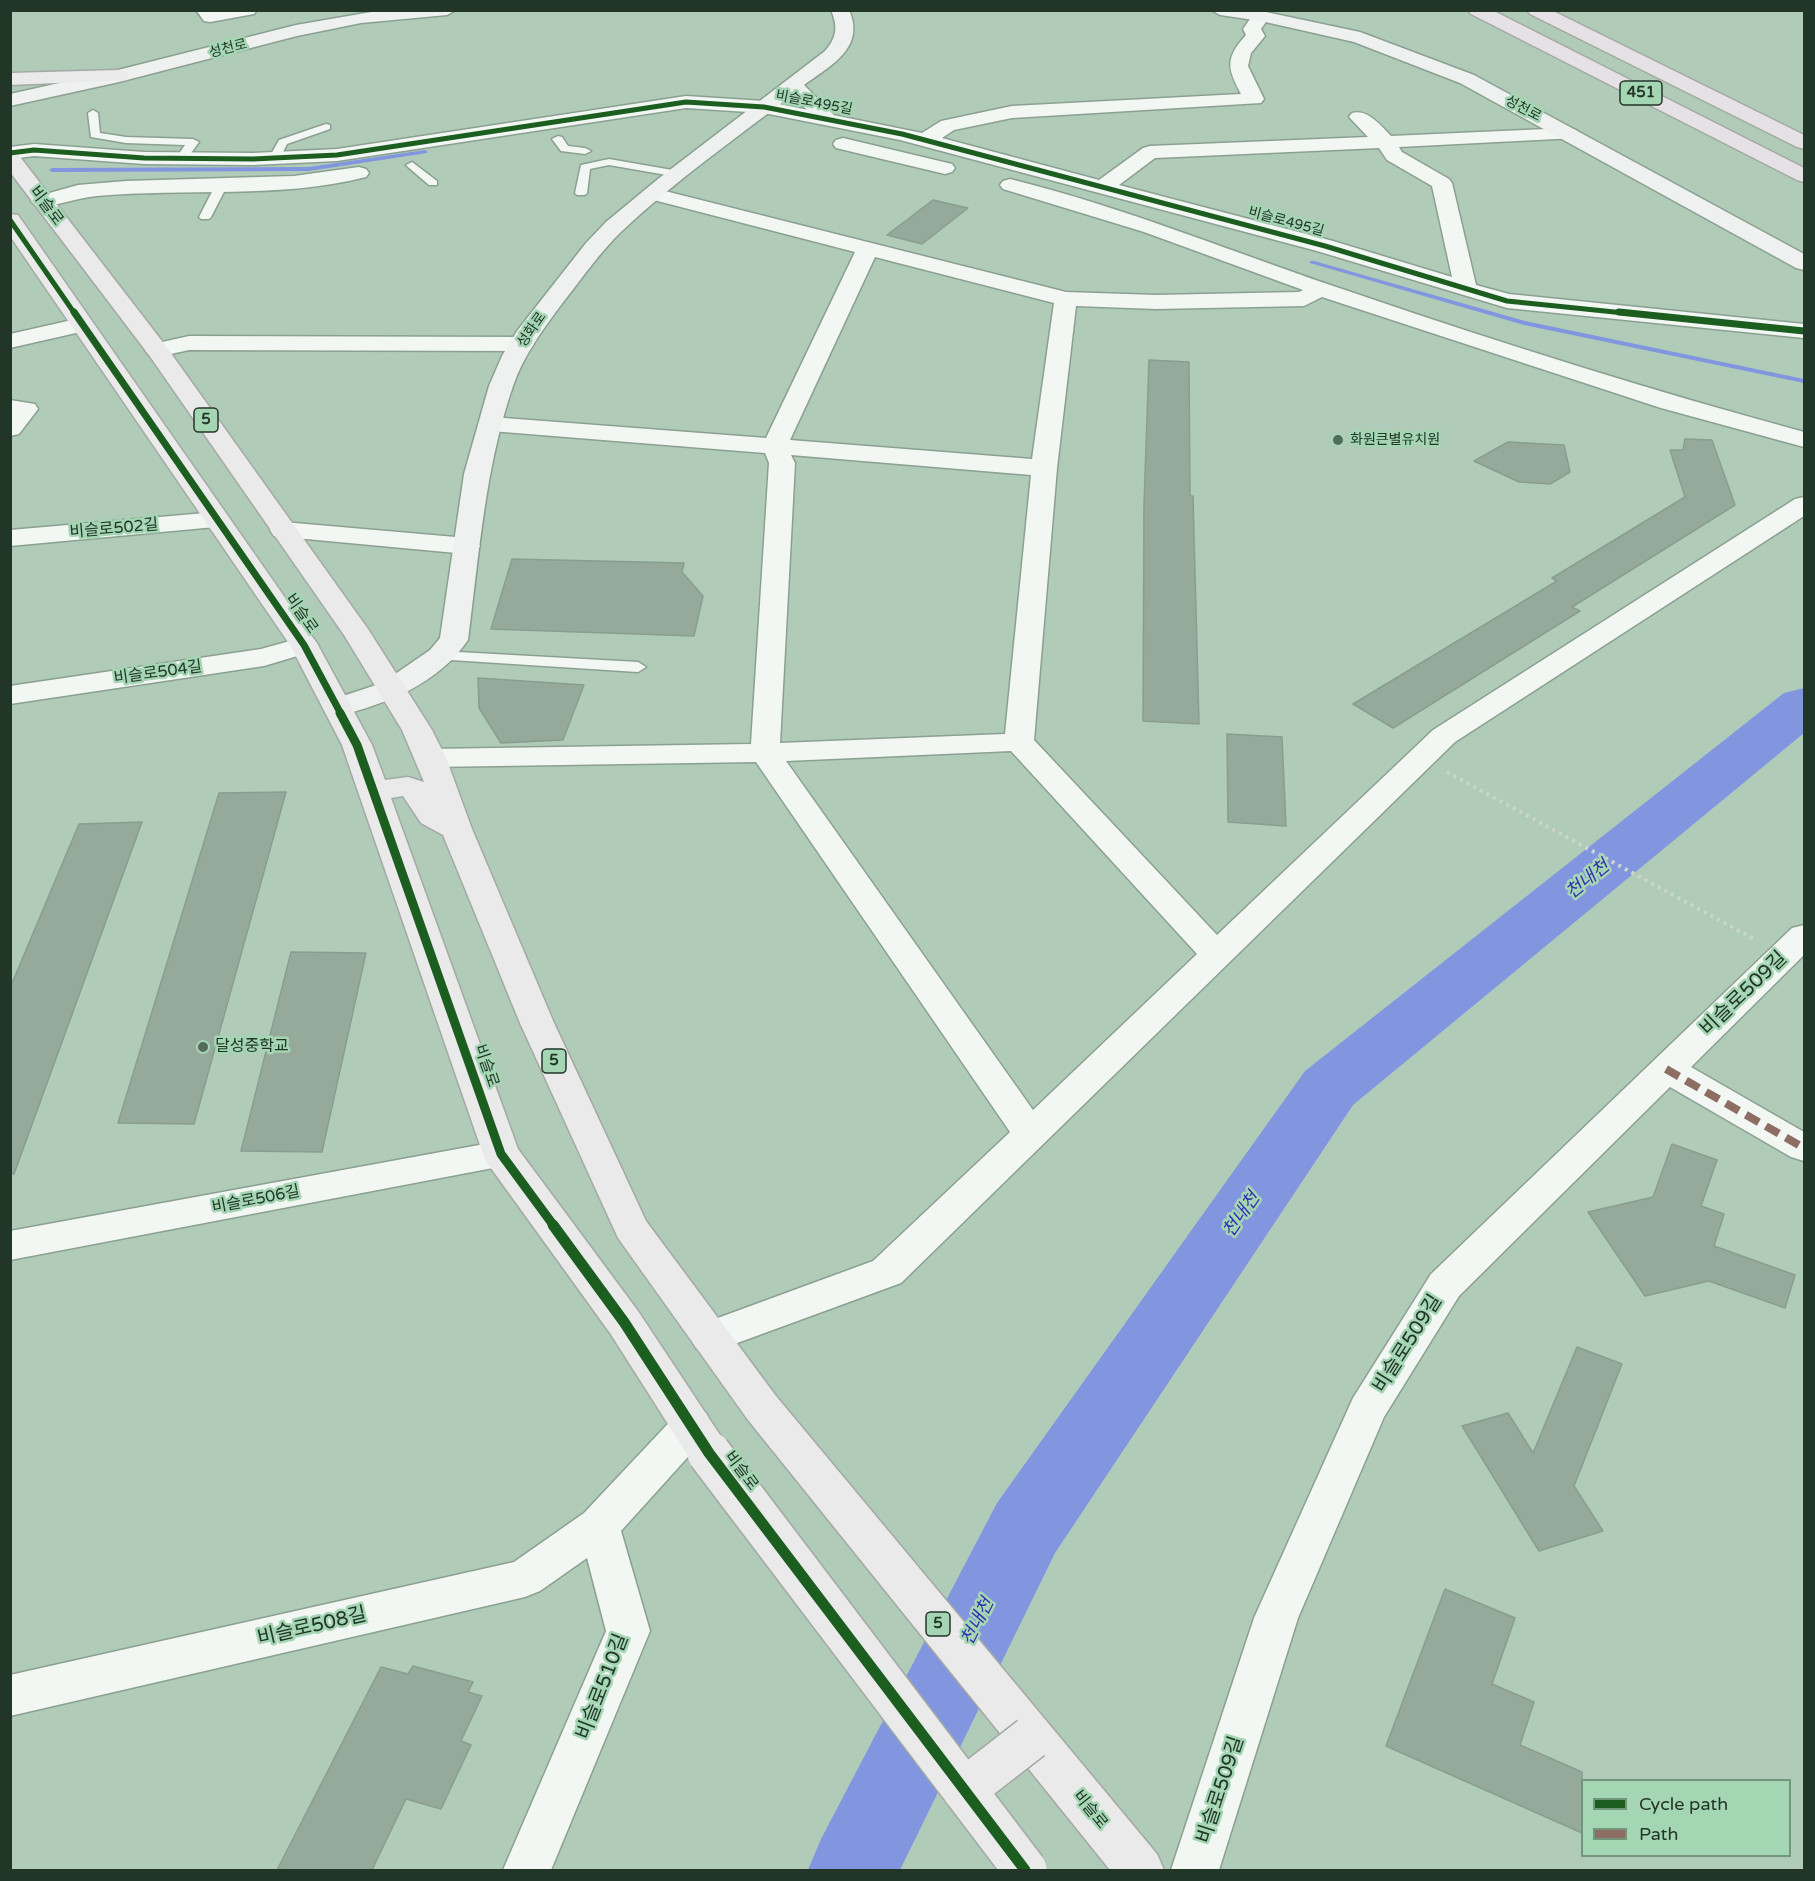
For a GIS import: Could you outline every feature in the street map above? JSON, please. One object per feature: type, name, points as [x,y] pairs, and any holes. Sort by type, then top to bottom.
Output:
[{"type":"highway","name":"451","points":[[1477,10],[1804,176]]},
{"type":"highway","name":"451","points":[[1536,10],[1804,143]]},
{"type":"main road","name":"성천로","points":[[10,100],[119,76],[296,31],[361,18],[447,10]]},
{"type":"main road","name":"성화로","points":[[338,707],[393,689],[440,656],[454,640],[477,474],[501,386],[522,344],[594,248],[653,194],[832,55],[841,44],[847,25],[840,10]]},
{"type":"main road","points":[[1314,10],[1360,38]]},
{"type":"main road","name":"성천로","points":[[1221,11],[1261,16],[1360,38],[1467,80],[1804,263]]},
{"type":"main road","points":[[10,79],[119,76]]},
{"type":"main road","points":[[793,85],[826,118]]},
{"type":"main road","name":"비슬로","points":[[10,155],[42,201],[157,351],[393,689],[431,758],[456,829],[537,1023],[631,1228],[762,1408],[1128,1856]]},
{"type":"main road","name":"비슬로","points":[[10,220],[304,645],[338,707],[357,745],[374,791],[501,1154],[624,1322],[700,1439],[1025,1870]]},
{"type":"main road","points":[[278,608],[327,592]]},
{"type":"main road","points":[[374,791],[408,786],[414,789],[432,816],[456,829]]},
{"type":"main road","points":[[964,1790],[1031,1738]]},
{"type":"street","points":[[205,10],[210,17],[248,10]]},
{"type":"street","points":[[926,140],[948,125],[1011,112],[1254,99],[1238,67],[1241,50],[1256,36],[1252,29],[1261,16]]},
{"type":"street","name":"비슬로495길","points":[[628,120],[686,102],[764,107],[826,118],[926,140],[1104,186],[1325,246],[1507,301],[1804,331]]},
{"type":"street","points":[[1359,117],[1385,141],[1394,156],[1442,183],[1466,289]]},
{"type":"street","points":[[458,157],[558,139],[628,120]]},
{"type":"street","points":[[10,155],[34,150],[182,158],[275,158],[338,155],[628,120],[661,126]]},
{"type":"street","points":[[708,124],[772,131]]},
{"type":"street","points":[[1104,186],[1150,152],[1569,134]]},
{"type":"street","points":[[803,136],[979,177],[1152,227],[1320,289],[1670,403],[1804,440]]},
{"type":"street","points":[[42,201],[78,191],[126,186],[221,186],[294,182],[434,161]]},
{"type":"street","points":[[653,194],[1066,299],[1156,302],[1304,298],[1320,289]]},
{"type":"street","points":[[774,447],[868,248]]},
{"type":"street","points":[[1066,299],[1044,468],[1019,742],[1217,955]]},
{"type":"street","points":[[10,341],[81,325]]},
{"type":"street","points":[[157,351],[189,344],[522,344]]},
{"type":"street","points":[[10,407],[26,409],[10,429]]},
{"type":"street","points":[[491,424],[1044,468]]},
{"type":"street","points":[[774,447],[782,462],[765,753],[1031,1134]]},
{"type":"street","points":[[711,1337],[887,1272],[1444,736],[1804,505]]},
{"type":"street","name":"비슬로502길","points":[[10,538],[217,520]]},
{"type":"street","points":[[283,530],[467,546]]},
{"type":"street","name":"비슬로504길","points":[[10,695],[264,657],[304,645]]},
{"type":"street","points":[[431,758],[765,753],[1019,742]]},
{"type":"street","name":"비슬로509길","points":[[1195,1870],[1276,1618],[1367,1410],[1444,1285],[1804,936]]},
{"type":"street","points":[[1666,1069],[1804,1148]]},
{"type":"street","name":"비슬로506길","points":[[10,1246],[501,1154]]},
{"type":"street","points":[[599,1526],[700,1439]]},
{"type":"street","name":"비슬로508길","points":[[10,1696],[525,1578],[599,1526]]},
{"type":"street","name":"비슬로510길","points":[[527,1870],[628,1631],[599,1526]]},
{"type":"lane","points":[[93,113],[95,135],[126,140],[193,142],[182,158]]},
{"type":"lane","points":[[275,158],[283,142],[326,127]]},
{"type":"lane","points":[[558,139],[565,149],[585,151]]},
{"type":"lane","points":[[581,193],[585,167],[609,162],[678,174]]},
{"type":"lane","points":[[412,165],[433,183]]},
{"type":"lane","points":[[205,217],[221,186]]},
{"type":"lane","points":[[440,656],[638,667]]},
{"type":"path","points":[[1446,771],[1752,938]]},
{"type":"building","points":[[933,200],[968,208],[922,244],[887,235]]},
{"type":"building","points":[[1149,360],[1189,362],[1190,496],[1193,496],[1199,724],[1143,721],[1144,505]]},
{"type":"building","points":[[1685,439],[1712,440],[1735,505],[1572,607],[1580,611],[1393,728],[1353,704],[1557,581],[1552,578],[1685,497],[1670,450],[1683,450]]},
{"type":"building","points":[[1508,442],[1564,445],[1570,472],[1550,484],[1519,482],[1474,461]]},
{"type":"building","points":[[512,559],[684,563],[682,572],[703,596],[694,636],[491,629]]},
{"type":"building","points":[[478,678],[584,685],[563,740],[501,743],[479,708]]},
{"type":"building","points":[[1227,734],[1282,737],[1286,826],[1228,822]]},
{"type":"building","points":[[286,792],[194,1124],[118,1123],[219,793]]},
{"type":"building","points":[[142,822],[14,1174],[10,1173],[10,988],[79,824]]},
{"type":"building","points":[[291,952],[366,953],[322,1152],[241,1151]]},
{"type":"building","points":[[1672,1144],[1717,1160],[1701,1206],[1724,1214],[1714,1246],[1795,1275],[1785,1308],[1709,1281],[1645,1296],[1588,1212],[1653,1197]]},
{"type":"building","points":[[1577,1347],[1622,1364],[1574,1486],[1603,1531],[1539,1551],[1462,1426],[1508,1413],[1533,1453]]},
{"type":"building","points":[[1445,1589],[1515,1618],[1492,1684],[1534,1702],[1520,1745],[1582,1772],[1581,1833],[1386,1746]]},
{"type":"building","points":[[413,1666],[473,1682],[468,1692],[482,1696],[461,1741],[471,1745],[441,1809],[406,1799],[372,1870],[277,1870],[381,1667],[408,1674]]},
{"type":"waterway","points":[[52,170],[309,169],[425,152]]},
{"type":"waterway","points":[[1312,262],[1524,323],[1804,381]]},
{"type":"waterway","name":"천내천","points":[[853,1870],[1026,1528],[1329,1088],[1804,705]]},
{"type":"marked path","points":[[1666,1069],[1804,1148]]},
{"type":"cycle path","points":[[10,153],[34,150],[144,158],[253,159],[337,155],[686,102],[726,103],[764,107],[902,134],[1325,246],[1507,301],[1804,331]]},
{"type":"cycle path","points":[[10,220],[304,645],[357,745],[501,1154],[624,1322],[709,1453],[1025,1870]]},
{"type":"place","name":"화원큰별유치원","points":[[1338,440]]},
{"type":"place","name":"달성중학교","points":[[203,1047]]}]
